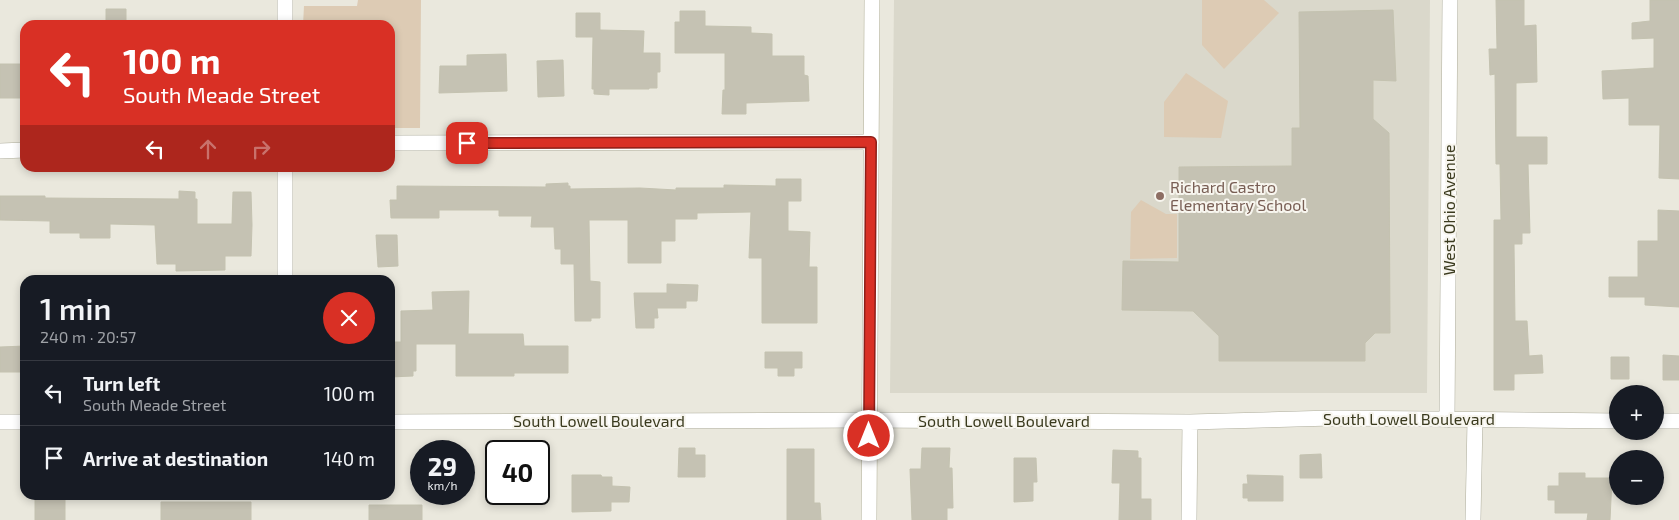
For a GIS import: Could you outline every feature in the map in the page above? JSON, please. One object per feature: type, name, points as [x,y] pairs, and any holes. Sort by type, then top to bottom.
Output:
[{"type":"street","points":[[285,0],[285,20]]},
{"type":"street","points":[[869,520],[872,0]]},
{"type":"street","name":"West Ohio Avenue","points":[[1447,420],[1450,0]]},
{"type":"street","points":[[395,142],[871,142]]},
{"type":"street","points":[[0,151],[20,150]]},
{"type":"street","points":[[285,172],[286,275]]},
{"type":"street","name":"South Lowell Boulevard","points":[[395,422],[869,420],[1190,422],[1332,418],[1609,421]]},
{"type":"street","points":[[1473,520],[1475,420]]},
{"type":"street","points":[[1664,421],[1679,421]]},
{"type":"street","points":[[0,422],[20,422]]},
{"type":"street","points":[[1188,520],[1190,422]]},
{"type":"shaded area","points":[[358,0],[421,0],[420,128],[395,128],[395,20],[303,20],[304,6],[357,6]]},
{"type":"shaded area","name":"Richard Castro Elementary School","points":[[894,0],[1430,0],[1427,393],[890,393]]},
{"type":"shaded area","points":[[1202,0],[1264,0],[1279,13],[1224,69],[1202,45]]},
{"type":"shaded area","points":[[1186,73],[1228,101],[1221,138],[1164,137],[1164,102]]},
{"type":"shaded area","points":[[1141,200],[1166,214],[1177,214],[1177,258],[1130,259],[1131,212]]},
{"type":"building","points":[[1496,0],[1524,0],[1524,26],[1536,25],[1537,82],[1516,83],[1516,137],[1547,137],[1547,164],[1528,164],[1530,233],[1522,233],[1522,244],[1514,244],[1515,321],[1527,321],[1529,356],[1542,355],[1543,373],[1514,374],[1514,390],[1494,390],[1494,220],[1501,220],[1500,164],[1496,164],[1495,74],[1490,75],[1489,49],[1497,49]]},
{"type":"building","points":[[1650,0],[1679,0],[1679,179],[1659,178],[1660,125],[1629,125],[1629,98],[1603,99],[1602,71],[1654,68],[1654,38],[1632,39],[1632,23],[1650,21]]},
{"type":"building","points":[[106,9],[126,9],[126,20],[106,20]]},
{"type":"building","points":[[1393,10],[1396,81],[1373,80],[1373,119],[1389,133],[1390,333],[1375,333],[1365,343],[1365,361],[1219,361],[1219,336],[1193,311],[1122,310],[1123,261],[1179,262],[1179,167],[1292,166],[1292,128],[1300,128],[1299,12]]},
{"type":"building","points":[[680,11],[705,11],[705,26],[751,27],[751,33],[772,34],[772,56],[804,56],[804,75],[808,76],[809,101],[746,103],[746,114],[722,114],[723,90],[725,90],[725,53],[675,53],[675,22],[680,22]]},
{"type":"building","points":[[576,13],[600,13],[600,30],[644,31],[643,53],[660,53],[660,72],[657,72],[657,88],[609,89],[609,95],[594,94],[594,89],[592,89],[593,37],[576,37]]},
{"type":"building","points":[[506,54],[507,91],[439,93],[440,66],[467,66],[467,55]]},
{"type":"building","points":[[563,60],[564,96],[538,97],[537,61]]},
{"type":"building","points":[[0,64],[20,64],[20,98],[0,98]]},
{"type":"building","points":[[776,179],[801,179],[801,201],[788,201],[788,231],[810,232],[809,267],[817,267],[817,323],[762,323],[762,258],[749,258],[751,212],[697,213],[697,219],[675,219],[675,241],[661,241],[661,263],[628,263],[628,220],[589,220],[590,281],[600,282],[600,318],[591,318],[591,321],[575,321],[574,264],[561,264],[561,249],[555,249],[554,227],[531,227],[532,216],[499,216],[499,210],[439,210],[439,218],[391,218],[390,200],[397,200],[397,186],[546,187],[546,184],[568,183],[570,189],[640,188],[676,190],[676,188],[724,188],[724,185],[776,186]]},
{"type":"building","points":[[179,191],[195,192],[195,199],[197,199],[197,224],[232,224],[233,192],[251,192],[251,256],[225,256],[225,270],[176,271],[176,264],[157,264],[155,225],[110,224],[110,238],[80,238],[80,233],[50,233],[50,221],[0,220],[0,196],[179,199]]},
{"type":"building","points":[[1658,210],[1679,211],[1679,307],[1645,305],[1645,297],[1609,297],[1609,277],[1638,277],[1638,241],[1658,241]]},
{"type":"building","points":[[376,235],[397,235],[398,266],[378,267]]},
{"type":"building","points":[[667,284],[698,285],[697,301],[686,301],[686,308],[657,308],[658,318],[654,318],[654,328],[636,328],[634,293],[667,293]]},
{"type":"building","points":[[469,291],[468,334],[523,334],[524,346],[568,346],[568,373],[514,373],[514,376],[456,376],[456,344],[416,344],[416,371],[413,371],[413,376],[395,377],[395,342],[401,342],[401,311],[433,310],[432,292]]},
{"type":"building","points":[[20,346],[20,372],[0,372],[0,347]]},
{"type":"building","points":[[765,352],[802,352],[802,368],[794,368],[794,376],[778,376],[778,368],[765,368]]},
{"type":"building","points":[[1663,355],[1679,356],[1679,380],[1663,380]]},
{"type":"building","points":[[1611,357],[1629,357],[1629,379],[1611,379]]},
{"type":"building","points":[[679,448],[695,448],[695,455],[705,455],[705,477],[678,477]]},
{"type":"building","points":[[922,448],[950,448],[949,468],[952,468],[953,508],[947,508],[947,520],[912,520],[910,469],[921,469]]},
{"type":"building","points":[[787,449],[814,449],[814,503],[820,503],[821,520],[787,520]]},
{"type":"building","points":[[1113,450],[1138,451],[1138,458],[1141,458],[1141,499],[1151,499],[1151,520],[1119,520],[1120,483],[1112,483]]},
{"type":"building","points":[[1321,454],[1322,478],[1300,478],[1300,455]]},
{"type":"building","points":[[1014,458],[1036,458],[1037,482],[1033,482],[1033,501],[1014,502]]},
{"type":"building","points":[[1559,473],[1585,473],[1585,478],[1609,478],[1610,520],[1587,520],[1588,513],[1555,513],[1555,500],[1548,500],[1548,486],[1559,486]]},
{"type":"building","points":[[572,475],[612,477],[612,486],[630,487],[629,502],[611,502],[611,511],[572,512]]},
{"type":"building","points":[[1247,475],[1283,476],[1283,501],[1248,501],[1248,498],[1243,498],[1243,484],[1248,484]]},
{"type":"building","points":[[35,500],[65,500],[65,520],[35,520]]},
{"type":"building","points":[[161,502],[251,502],[251,520],[161,520]]},
{"type":"building","points":[[369,505],[422,505],[422,520],[369,520]]},
{"type":"place","name":"Richard Castro Elementary School","points":[[1160,196]]},
{"type":"route","points":[[467,143],[871,142],[869,436]]}]
